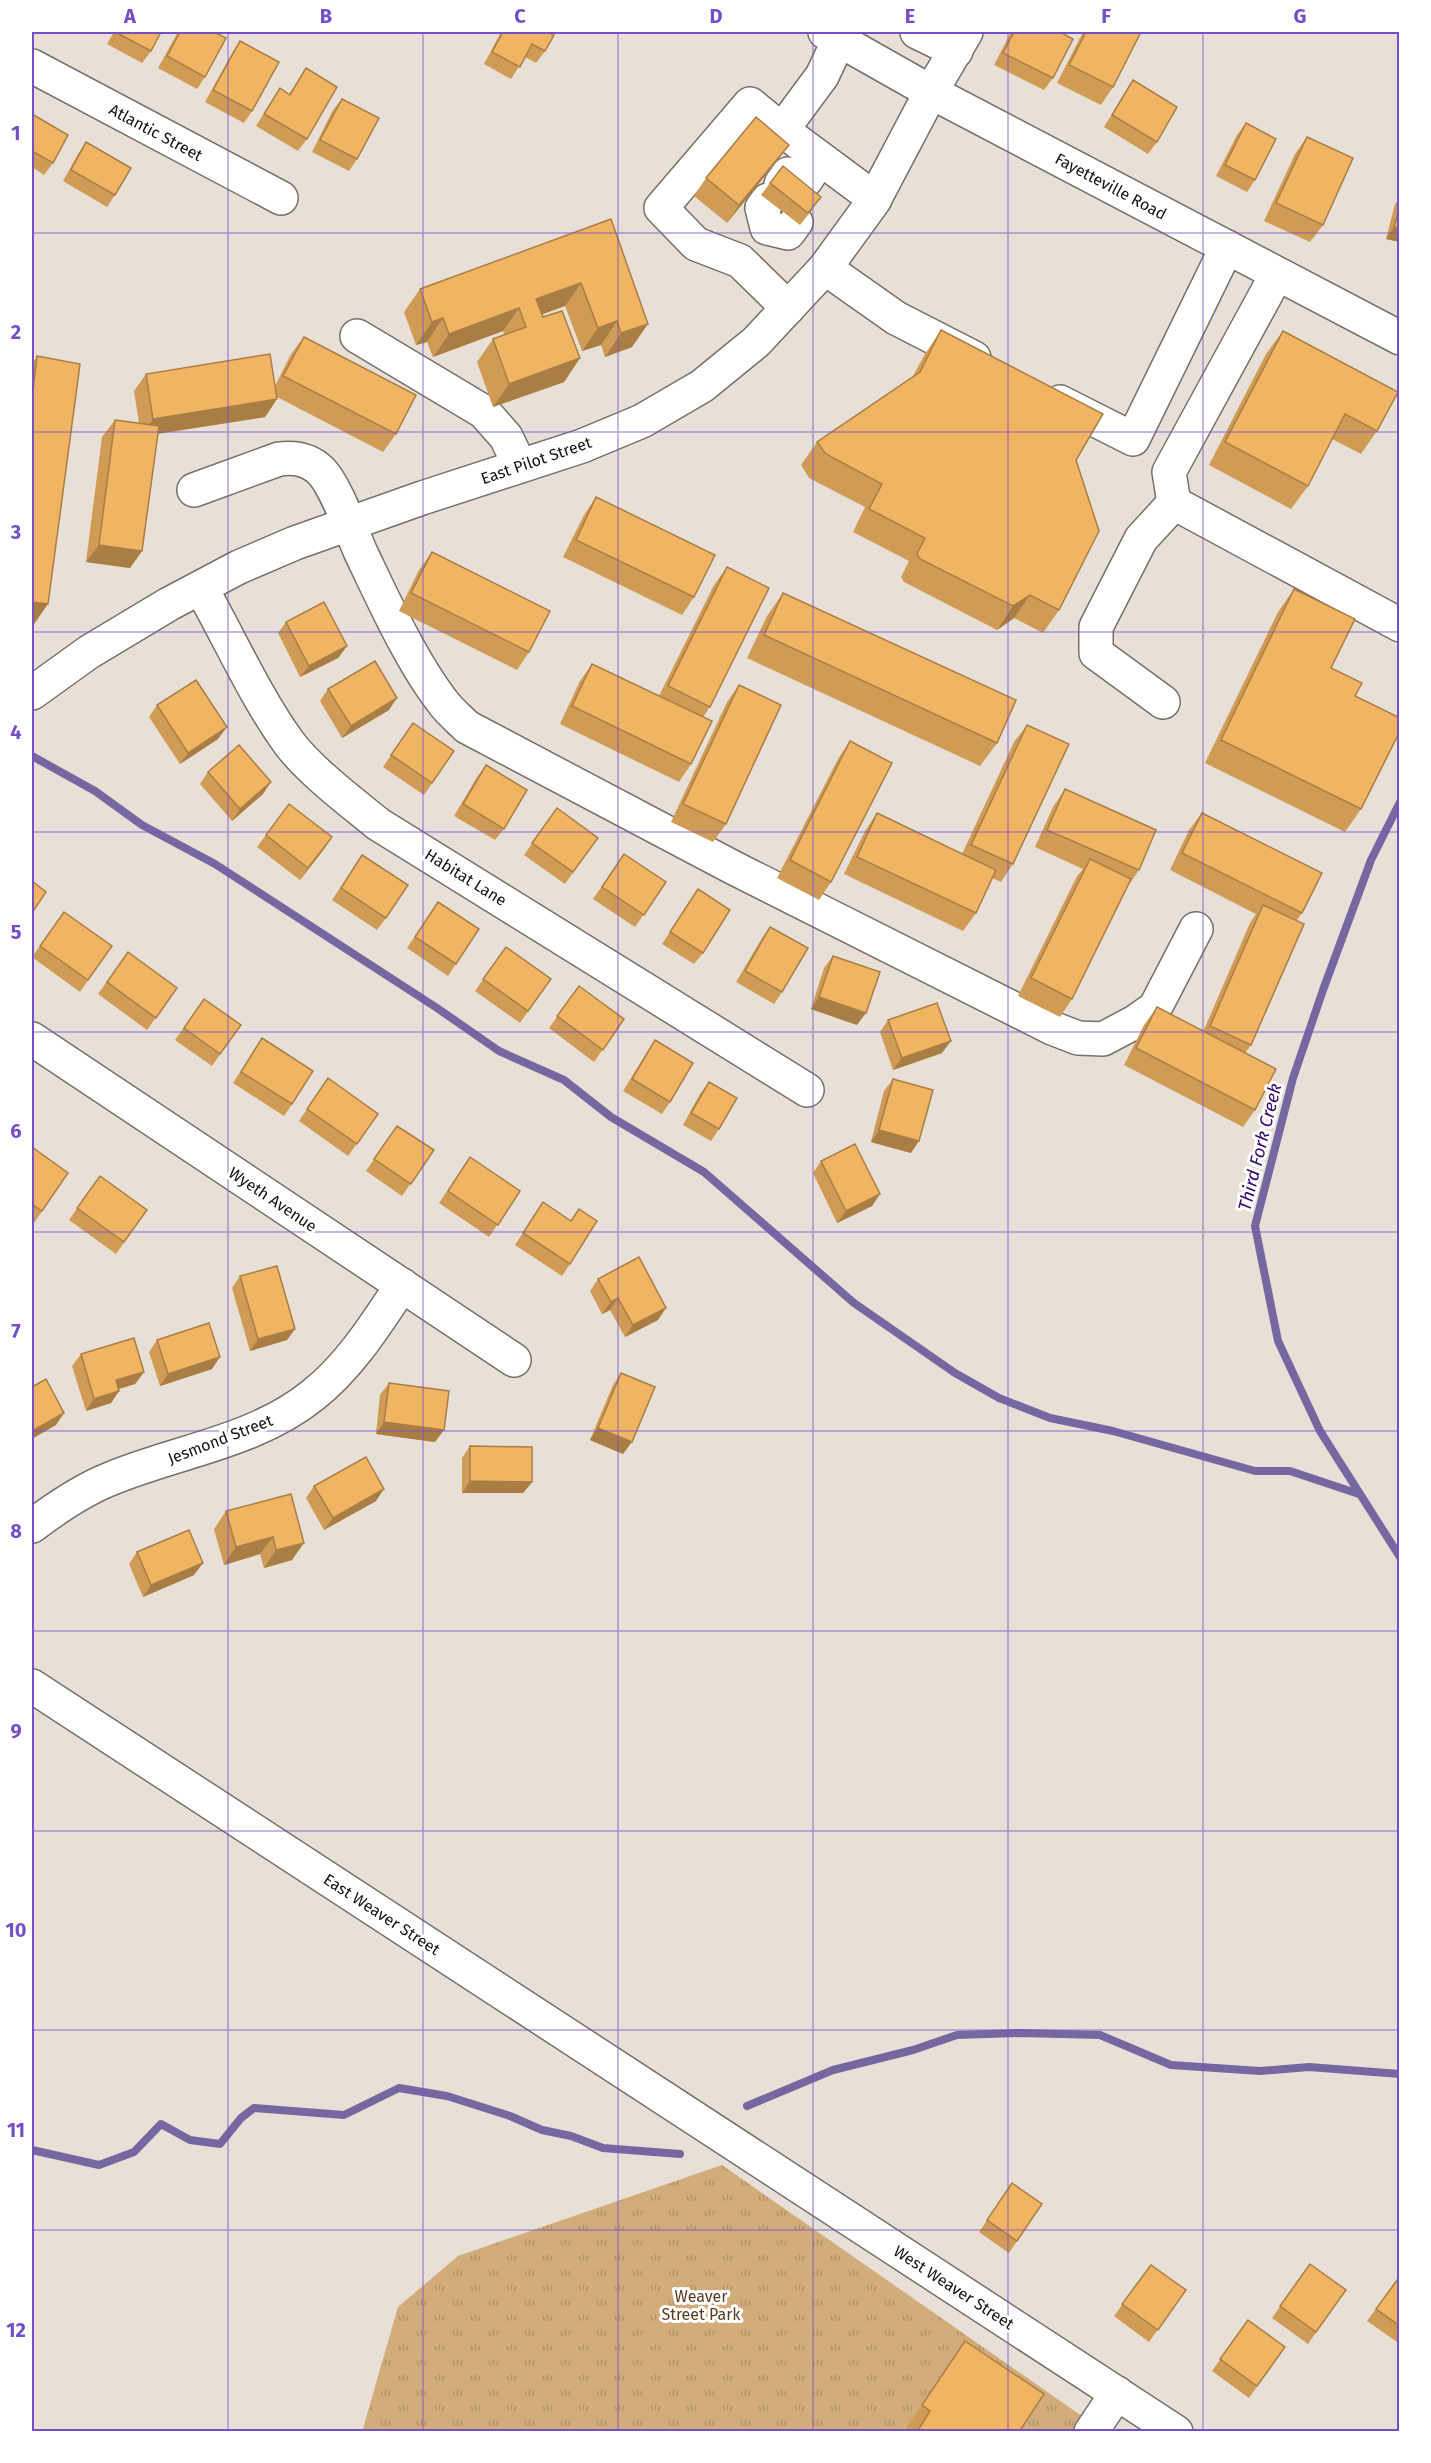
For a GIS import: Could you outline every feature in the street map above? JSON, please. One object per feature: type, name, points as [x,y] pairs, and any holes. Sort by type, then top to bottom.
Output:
[{"type":"street","points":[[917,32],[961,41]]},
{"type":"street","points":[[782,130],[822,76],[832,36]]},
{"type":"street","name":"Fayetteville Road","points":[[832,36],[931,92],[1400,338]]},
{"type":"street","name":"East Pilot Street","points":[[32,693],[89,652],[239,567],[349,524],[582,446],[642,421],[702,386],[756,342],[825,268],[874,200],[931,92],[961,41]]},
{"type":"street","name":"Atlantic Street","points":[[32,66],[281,198]]},
{"type":"street","points":[[740,261],[791,198],[782,130],[750,104],[661,208],[696,244],[740,261],[788,308]]},
{"type":"street","points":[[791,198],[874,200]]},
{"type":"street","points":[[1030,386],[1133,439],[1227,247]]},
{"type":"street","points":[[825,268],[896,318],[999,371]]},
{"type":"street","points":[[1174,503],[1168,472],[1277,274]]},
{"type":"street","points":[[357,336],[483,412],[506,437],[520,466]]},
{"type":"street","points":[[194,490],[279,459],[292,457],[307,461],[322,472],[418,665],[442,702],[467,727],[701,851],[1052,1028],[1078,1038],[1103,1038],[1135,1022],[1155,1008],[1196,929]]},
{"type":"street","points":[[1174,503],[1400,625]]},
{"type":"street","points":[[1163,702],[1096,652],[1096,627],[1141,539],[1174,503]]},
{"type":"street","name":"Habitat Lane","points":[[201,588],[270,714],[291,746],[334,788],[378,824],[807,1090]]},
{"type":"street","name":"Wyeth Avenue","points":[[32,1039],[514,1360]]},
{"type":"street","name":"Jesmond Street","points":[[32,1526],[76,1496],[110,1479],[248,1431],[290,1410],[313,1395],[341,1368],[369,1334],[402,1285]]},
{"type":"street","name":"East Weaver Street","points":[[32,1686],[733,2143]]},
{"type":"street","name":"West Weaver Street","points":[[733,2143],[1176,2432]]},
{"type":"street","points":[[1091,2432],[1118,2393]]},
{"type":"green space","name":"Weaver Street Park","points":[[722,2165],[1089,2421],[1081,2432],[362,2432],[398,2307],[458,2256]]},
{"type":"building","points":[[115,32],[161,32],[151,51]]},
{"type":"building","points":[[180,32],[214,32],[226,38],[205,77],[167,56]]},
{"type":"building","points":[[503,32],[547,32],[554,35],[545,51],[532,44],[520,67],[492,52]]},
{"type":"building","points":[[1014,32],[1060,32],[1073,39],[1053,78],[1003,53]]},
{"type":"building","points":[[1086,32],[1141,32],[1113,87],[1069,65]]},
{"type":"building","points":[[240,41],[279,62],[252,111],[213,90]]},
{"type":"building","points":[[306,68],[337,87],[307,139],[264,114],[280,88],[290,95]]},
{"type":"building","points":[[1133,80],[1177,107],[1157,142],[1112,115]]},
{"type":"building","points":[[342,99],[379,118],[357,159],[320,140]]},
{"type":"building","points":[[32,114],[68,135],[53,163],[32,151]]},
{"type":"building","points":[[756,117],[789,145],[739,205],[706,178]]},
{"type":"building","points":[[1246,123],[1276,139],[1255,180],[1225,165]]},
{"type":"building","points":[[1307,137],[1353,158],[1323,225],[1276,203]]},
{"type":"building","points":[[86,142],[131,168],[115,195],[71,170]]},
{"type":"building","points":[[783,166],[821,197],[808,213],[770,183]]},
{"type":"building","points":[[1400,207],[1400,228],[1394,227]]},
{"type":"building","points":[[611,219],[648,324],[621,333],[617,321],[598,328],[581,283],[536,299],[543,317],[562,311],[580,358],[509,384],[493,339],[526,327],[519,308],[449,334],[443,318],[432,322],[420,289]]},
{"type":"building","points":[[941,330],[1103,414],[1076,460],[1099,531],[1059,610],[1030,595],[1013,606],[920,559],[917,554],[925,538],[869,509],[882,484],[826,454],[817,442],[920,372]]},
{"type":"building","points":[[1283,331],[1398,392],[1377,431],[1345,414],[1308,486],[1225,442]]},
{"type":"building","points":[[304,337],[416,395],[396,434],[283,376]]},
{"type":"building","points":[[270,354],[277,399],[153,419],[146,374]]},
{"type":"building","points":[[37,356],[80,364],[48,604],[32,602],[32,399]]},
{"type":"building","points":[[115,420],[159,426],[142,551],[99,545]]},
{"type":"building","points":[[596,497],[715,555],[694,597],[576,540]]},
{"type":"building","points":[[432,552],[550,611],[529,652],[411,593]]},
{"type":"building","points":[[727,567],[769,588],[710,707],[668,686]]},
{"type":"building","points":[[1294,589],[1355,619],[1331,668],[1362,683],[1355,696],[1400,718],[1400,731],[1361,809],[1221,740]]},
{"type":"building","points":[[783,593],[1016,700],[997,743],[764,635]]},
{"type":"building","points":[[324,602],[347,646],[309,666],[286,622]]},
{"type":"building","points":[[375,661],[397,698],[351,726],[328,689]]},
{"type":"building","points":[[592,664],[712,721],[691,764],[572,706]]},
{"type":"building","points":[[196,680],[227,727],[188,753],[157,705]]},
{"type":"building","points":[[739,685],[781,705],[726,824],[683,804]]},
{"type":"building","points":[[413,723],[454,751],[432,783],[391,755]]},
{"type":"building","points":[[1027,725],[1069,744],[1013,864],[971,845]]},
{"type":"building","points":[[850,741],[892,763],[831,882],[790,860]]},
{"type":"building","points":[[239,745],[271,782],[240,809],[208,772]]},
{"type":"building","points":[[486,765],[527,790],[504,829],[463,804]]},
{"type":"building","points":[[1065,789],[1156,830],[1139,870],[1047,830]]},
{"type":"building","points":[[289,804],[332,837],[308,868],[266,835]]},
{"type":"building","points":[[557,808],[598,838],[573,872],[532,843]]},
{"type":"building","points":[[877,813],[996,870],[976,913],[857,857]]},
{"type":"building","points":[[1202,813],[1322,873],[1302,913],[1182,853]]},
{"type":"building","points":[[624,854],[666,882],[644,915],[602,887]]},
{"type":"building","points":[[362,855],[408,885],[386,918],[341,888]]},
{"type":"building","points":[[1090,859],[1131,879],[1072,999],[1031,978]]},
{"type":"building","points":[[32,881],[46,892],[32,913]]},
{"type":"building","points":[[698,889],[730,910],[703,953],[670,932]]},
{"type":"building","points":[[438,902],[479,929],[456,964],[415,937]]},
{"type":"building","points":[[1263,905],[1304,924],[1251,1045],[1210,1026]]},
{"type":"building","points":[[64,912],[112,946],[88,980],[40,946]]},
{"type":"building","points":[[770,927],[808,948],[782,992],[745,971]]},
{"type":"building","points":[[506,947],[551,979],[528,1011],[483,979]]},
{"type":"building","points":[[128,952],[177,988],[156,1018],[107,982]]},
{"type":"building","points":[[833,956],[880,972],[866,1013],[819,997]]},
{"type":"building","points":[[579,986],[624,1019],[603,1050],[557,1016]]},
{"type":"building","points":[[204,999],[241,1025],[220,1054],[184,1028]]},
{"type":"building","points":[[937,1003],[951,1041],[902,1058],[888,1020]]},
{"type":"building","points":[[1157,1007],[1276,1069],[1255,1110],[1136,1048]]},
{"type":"building","points":[[262,1038],[313,1071],[292,1104],[241,1072]]},
{"type":"building","points":[[655,1040],[693,1063],[670,1102],[632,1079]]},
{"type":"building","points":[[328,1078],[378,1114],[357,1144],[307,1109]]},
{"type":"building","points":[[893,1079],[933,1090],[919,1141],[879,1130]]},
{"type":"building","points":[[709,1082],[737,1098],[719,1129],[691,1113]]},
{"type":"building","points":[[397,1126],[434,1150],[411,1184],[374,1159]]},
{"type":"building","points":[[855,1144],[880,1194],[846,1211],[821,1161]]},
{"type":"building","points":[[32,1147],[68,1173],[42,1211],[32,1204]]},
{"type":"building","points":[[470,1157],[520,1191],[498,1225],[448,1191]]},
{"type":"building","points":[[100,1176],[147,1210],[124,1242],[77,1208]]},
{"type":"building","points":[[543,1202],[571,1221],[579,1209],[597,1221],[570,1264],[523,1233]]},
{"type":"building","points":[[639,1257],[666,1308],[633,1325],[618,1298],[611,1302],[598,1279]]},
{"type":"building","points":[[277,1266],[295,1329],[258,1339],[240,1276]]},
{"type":"building","points":[[209,1323],[220,1357],[168,1374],[157,1340]]},
{"type":"building","points":[[134,1338],[144,1372],[116,1380],[119,1391],[94,1399],[81,1354]]},
{"type":"building","points":[[621,1373],[655,1387],[632,1442],[598,1428]]},
{"type":"building","points":[[46,1379],[64,1413],[32,1431],[32,1387]]},
{"type":"building","points":[[389,1383],[449,1391],[444,1430],[384,1422]]},
{"type":"building","points":[[470,1446],[532,1447],[532,1482],[470,1481]]},
{"type":"building","points":[[366,1457],[384,1489],[333,1518],[314,1486]]},
{"type":"building","points":[[291,1494],[304,1543],[276,1550],[273,1537],[236,1547],[226,1511]]},
{"type":"building","points":[[189,1530],[203,1563],[151,1585],[137,1552]]},
{"type":"building","points":[[1012,2183],[1042,2204],[1017,2241],[987,2220]]},
{"type":"building","points":[[1310,2264],[1346,2290],[1316,2332],[1280,2306]]},
{"type":"building","points":[[1151,2265],[1186,2290],[1158,2330],[1122,2304]]},
{"type":"building","points":[[1400,2276],[1400,2326],[1376,2309]]},
{"type":"building","points":[[1248,2320],[1285,2347],[1257,2386],[1220,2359]]},
{"type":"building","points":[[965,2341],[1044,2394],[1019,2432],[917,2432],[930,2411],[922,2405]]},
{"type":"waterway","points":[[32,756],[95,791],[142,825],[215,864],[437,1008],[499,1051],[564,1080],[611,1117],[704,1172],[854,1303],[955,1373],[999,1398],[1050,1418],[1113,1431],[1255,1471],[1290,1471],[1359,1494]]},
{"type":"waterway","name":"Third Fork Creek","points":[[1400,802],[1371,860],[1323,990],[1293,1078],[1255,1226],[1278,1341],[1320,1431],[1400,1557]]},
{"type":"waterway","points":[[747,2106],[833,2070],[913,2050],[957,2035],[1020,2033],[1100,2035],[1171,2065],[1260,2071],[1309,2067],[1400,2074]]},
{"type":"waterway","points":[[32,2150],[99,2165],[134,2152],[161,2124],[190,2140],[220,2144],[241,2118],[254,2108],[344,2115],[399,2088],[447,2096],[510,2116],[542,2130],[571,2136],[603,2148],[680,2154]]}]
